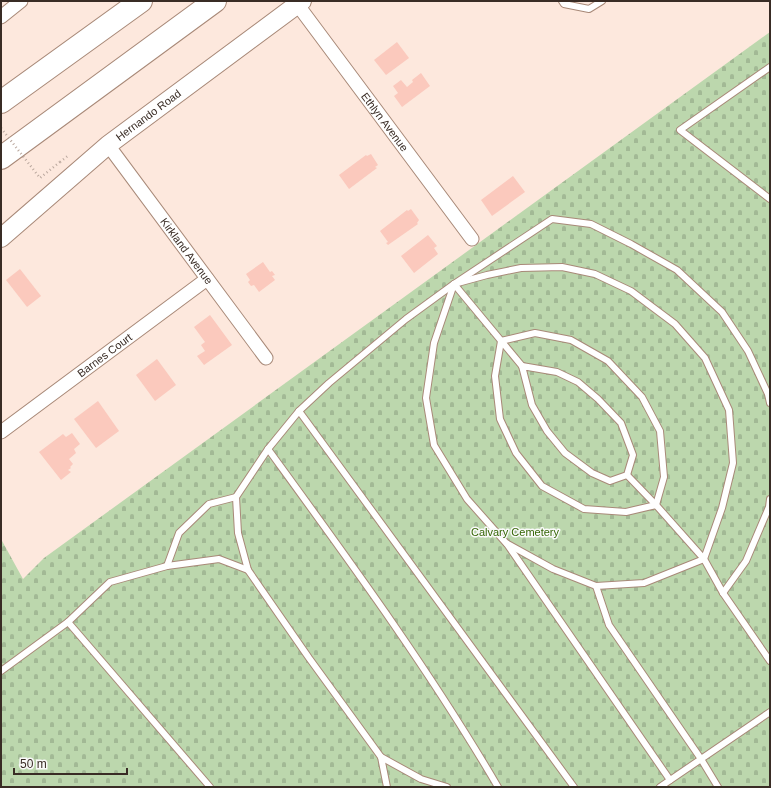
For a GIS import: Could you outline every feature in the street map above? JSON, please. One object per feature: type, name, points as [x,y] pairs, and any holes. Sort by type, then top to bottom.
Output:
[{"type":"highway","points":[[1,102],[141,1]]},
{"type":"highway","points":[[1,158],[215,1]]},
{"type":"street","points":[[1,17],[21,1]]},
{"type":"street","name":"Hernando Road","points":[[1,238],[108,145],[299,3]]},
{"type":"street","name":"Ethlyn Avenue","points":[[299,3],[472,239]]},
{"type":"street","name":"Kirkland Avenue","points":[[108,145],[266,358]]},
{"type":"street","name":"Barnes Court","points":[[1,432],[207,279]]},
{"type":"lane","points":[[562,1],[564,4],[589,9],[602,1]]},
{"type":"lane","points":[[770,67],[680,130],[770,199]]},
{"type":"lane","points":[[387,787],[380,757],[248,570],[238,533],[236,497],[268,449],[299,411],[329,383],[406,319],[454,284],[552,219],[591,224],[631,244],[677,270],[722,312],[748,351],[768,394],[770,403]]},
{"type":"lane","points":[[454,284],[521,268],[562,267],[595,274],[631,292],[675,324],[705,358],[730,410],[733,463],[722,508],[704,559],[644,583],[596,586],[553,569],[506,543]]},
{"type":"lane","points":[[454,284],[522,366],[532,405],[547,431],[565,453],[592,473],[610,481],[627,475]]},
{"type":"lane","points":[[454,284],[434,343],[426,398],[434,446],[467,499],[506,543],[670,780]]},
{"type":"lane","points":[[501,341],[535,333],[542,334],[571,340],[608,361],[642,397],[660,431],[664,477],[656,505]]},
{"type":"lane","points":[[501,341],[495,376],[500,419],[516,453],[542,486],[584,509],[626,512],[656,505]]},
{"type":"lane","points":[[522,366],[557,372],[578,382],[598,398],[621,423],[633,455],[627,475]]},
{"type":"lane","points":[[299,411],[574,787]]},
{"type":"lane","points":[[268,449],[408,644],[470,740],[498,787]]},
{"type":"lane","points":[[627,475],[704,559],[723,593],[770,661]]},
{"type":"lane","points":[[167,566],[179,533],[209,504],[236,497]]},
{"type":"lane","points":[[723,593],[746,561],[769,507],[770,499]]},
{"type":"lane","points":[[1,671],[68,622],[110,582],[167,566],[219,559],[248,570]]},
{"type":"lane","points":[[596,586],[609,625],[701,759],[718,787]]},
{"type":"lane","points":[[68,622],[210,787]]},
{"type":"lane","points":[[660,787],[770,712]]},
{"type":"lane","points":[[380,757],[421,779],[447,787]]},
{"type":"path","points":[[1,128],[40,178],[60,162]]},
{"type":"green space","name":"Calvary Cemetery","points":[[770,32],[770,787],[1,787],[1,539],[23,579],[44,558]]},
{"type":"building","points":[[397,42],[409,58],[386,75],[374,60]]},
{"type":"building","points":[[421,73],[430,86],[402,107],[394,96],[398,93],[393,86],[401,80],[407,87],[413,82],[412,80]]},
{"type":"building","points":[[371,154],[378,165],[375,167],[377,168],[349,189],[339,175],[366,155]]},
{"type":"building","points":[[513,176],[525,192],[492,216],[481,200]]},
{"type":"building","points":[[411,209],[419,220],[417,223],[418,224],[388,245],[386,243],[388,242],[380,231],[407,210],[408,211]]},
{"type":"building","points":[[428,235],[437,246],[434,248],[438,254],[414,273],[401,256]]},
{"type":"building","points":[[263,262],[270,272],[272,271],[275,275],[272,276],[275,280],[259,292],[254,285],[251,286],[248,282],[250,280],[246,274]]},
{"type":"building","points":[[20,269],[41,296],[27,307],[6,280]]},
{"type":"building","points":[[210,315],[232,345],[204,365],[197,356],[205,351],[201,345],[205,342],[194,327]]},
{"type":"building","points":[[157,359],[176,385],[155,401],[136,375]]},
{"type":"building","points":[[98,401],[119,431],[96,448],[74,419]]},
{"type":"building","points":[[72,433],[80,444],[74,449],[76,453],[69,459],[73,464],[68,470],[71,472],[61,480],[39,452],[63,434],[66,437]]}]
